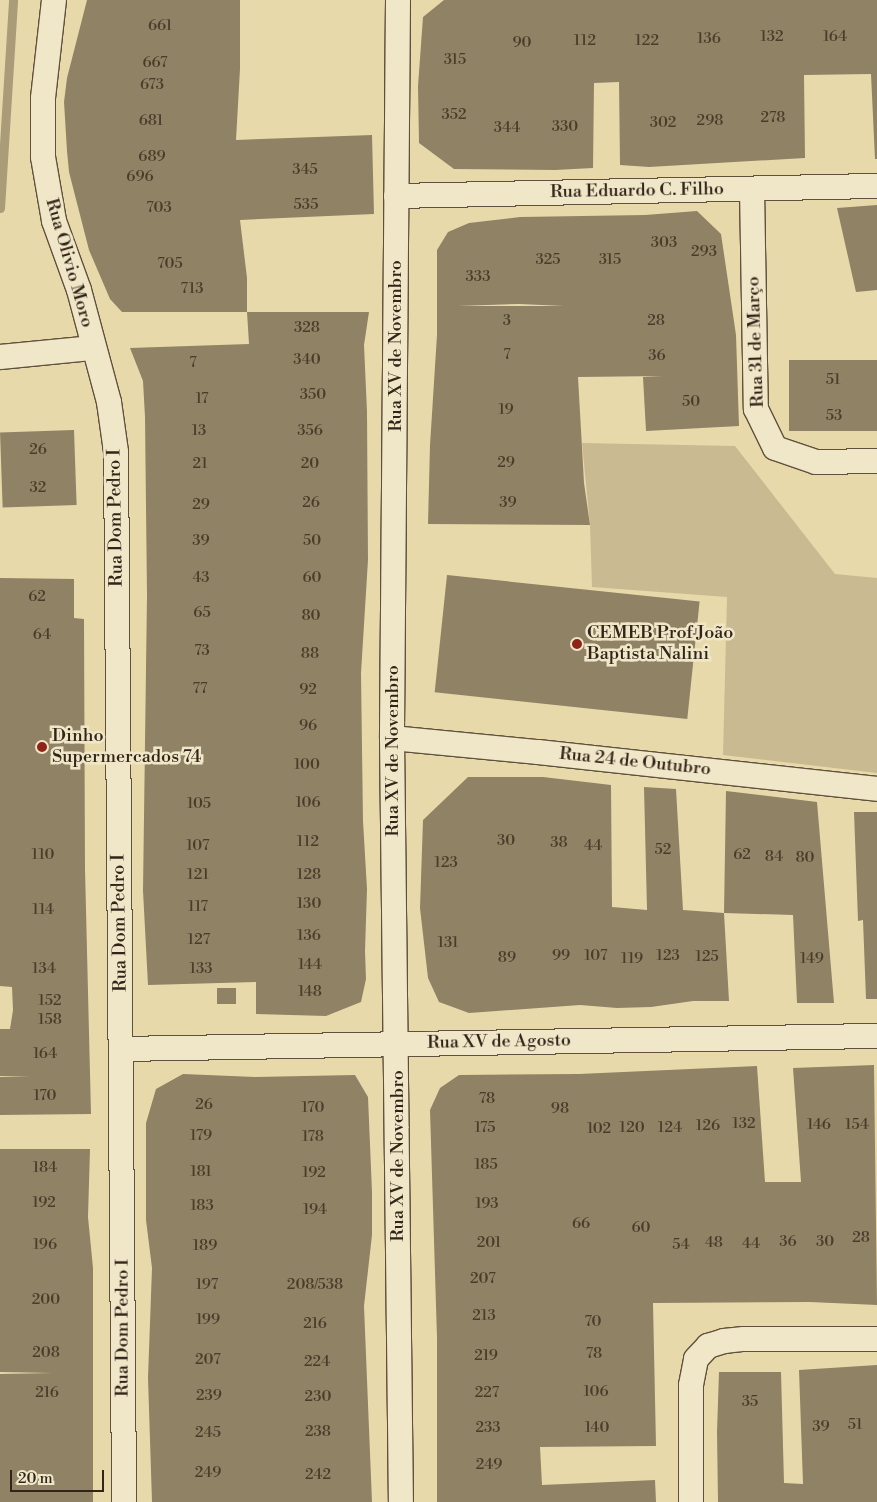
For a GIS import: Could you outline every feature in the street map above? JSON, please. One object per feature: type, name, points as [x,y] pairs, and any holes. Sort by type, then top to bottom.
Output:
[{"type":"street","name":"Rua Olivio Moro","points":[[54,0],[43,98],[43,157],[54,221],[79,290],[92,348]]},
{"type":"street","name":"Rua XV de Novembro","points":[[398,0],[392,738],[401,1502]]},
{"type":"street","name":"Rua Eduardo C. Filho","points":[[396,196],[877,186]]},
{"type":"street","name":"Rua 31 de Março","points":[[752,189],[756,410],[774,448],[816,462],[877,461]]},
{"type":"street","points":[[0,357],[92,348]]},
{"type":"street","name":"Rua Dom Pedro I","points":[[92,348],[109,402],[116,452],[124,1502]]},
{"type":"street","name":"Rua 24 de Outubro","points":[[392,738],[877,789]]},
{"type":"street","name":"Rua XV de Agosto","points":[[121,1049],[877,1036]]},
{"type":"street","points":[[690,1502],[691,1385],[696,1359],[708,1346],[724,1341],[744,1339],[877,1339]]},
{"type":"shaded area","points":[[582,443],[735,446],[835,574],[877,578],[877,773],[723,755],[727,597],[592,587],[590,525]]},
{"type":"building","points":[[87,0],[240,0],[240,69],[236,140],[372,135],[374,214],[240,220],[247,278],[247,312],[122,312],[110,299],[89,250],[69,172],[64,102],[67,78]]},
{"type":"building","points":[[444,0],[877,0],[877,159],[875,159],[871,74],[804,75],[805,158],[649,167],[620,165],[619,82],[594,83],[593,168],[555,170],[454,169],[419,143],[418,86],[423,17]]},
{"type":"building","points":[[877,205],[877,290],[856,292],[837,208]]},
{"type":"building","points":[[697,211],[721,234],[736,335],[739,426],[646,431],[643,377],[663,376],[578,377],[584,483],[590,525],[428,524],[430,445],[437,335],[437,250],[448,232],[469,223],[520,217],[645,215]],"holes":[[[519,304],[564,306],[457,306]]]},
{"type":"building","points":[[247,312],[369,312],[364,345],[367,412],[368,560],[361,673],[363,821],[367,889],[366,979],[361,1002],[326,1016],[256,1014],[256,982],[148,985],[143,891],[147,595],[145,417],[143,381],[130,348],[249,344]]},
{"type":"building","points":[[789,360],[877,360],[877,431],[789,431]]},
{"type":"building","points":[[74,430],[77,505],[3,508],[0,433]]},
{"type":"building","points":[[447,575],[700,602],[687,719],[435,692]]},
{"type":"building","points":[[0,578],[74,579],[74,618],[84,619],[85,869],[91,1114],[0,1115],[0,1077],[30,1077],[0,1076],[0,1029],[10,1029],[13,1010],[12,987],[0,986]]},
{"type":"building","points":[[468,777],[543,777],[611,785],[612,907],[647,910],[644,787],[676,789],[683,910],[724,913],[729,1001],[693,1001],[651,1007],[617,1008],[580,1005],[469,1013],[439,1002],[428,978],[420,908],[423,820]]},
{"type":"building","points":[[726,791],[817,802],[834,1003],[797,1003],[793,915],[724,913]]},
{"type":"building","points":[[854,812],[877,812],[877,999],[866,999],[863,920],[858,921]]},
{"type":"building","points":[[217,988],[236,988],[236,1004],[217,1004]]},
{"type":"building","points":[[874,1065],[877,1305],[810,1302],[653,1303],[656,1446],[540,1447],[542,1485],[655,1480],[656,1502],[437,1502],[437,1338],[430,1110],[440,1088],[459,1075],[579,1074],[757,1066],[765,1182],[801,1182],[793,1068]]},
{"type":"building","points":[[183,1074],[255,1077],[355,1075],[368,1097],[372,1235],[364,1306],[372,1502],[152,1502],[148,1378],[152,1268],[146,1220],[146,1123],[156,1089]]},
{"type":"building","points":[[0,1149],[90,1149],[88,1217],[93,1268],[93,1502],[0,1502],[0,1374],[53,1373],[0,1372]]},
{"type":"building","points":[[877,1365],[877,1502],[718,1502],[717,1432],[719,1372],[781,1372],[784,1483],[803,1484],[799,1370]]},
{"type":"waterway","points":[[0,208],[13,0]]},
{"type":"place","name":"CEMEB Prof João Baptista Nalini","points":[[577,644]]},
{"type":"place","name":"Dinho Supermercados 74","points":[[42,747]]}]
